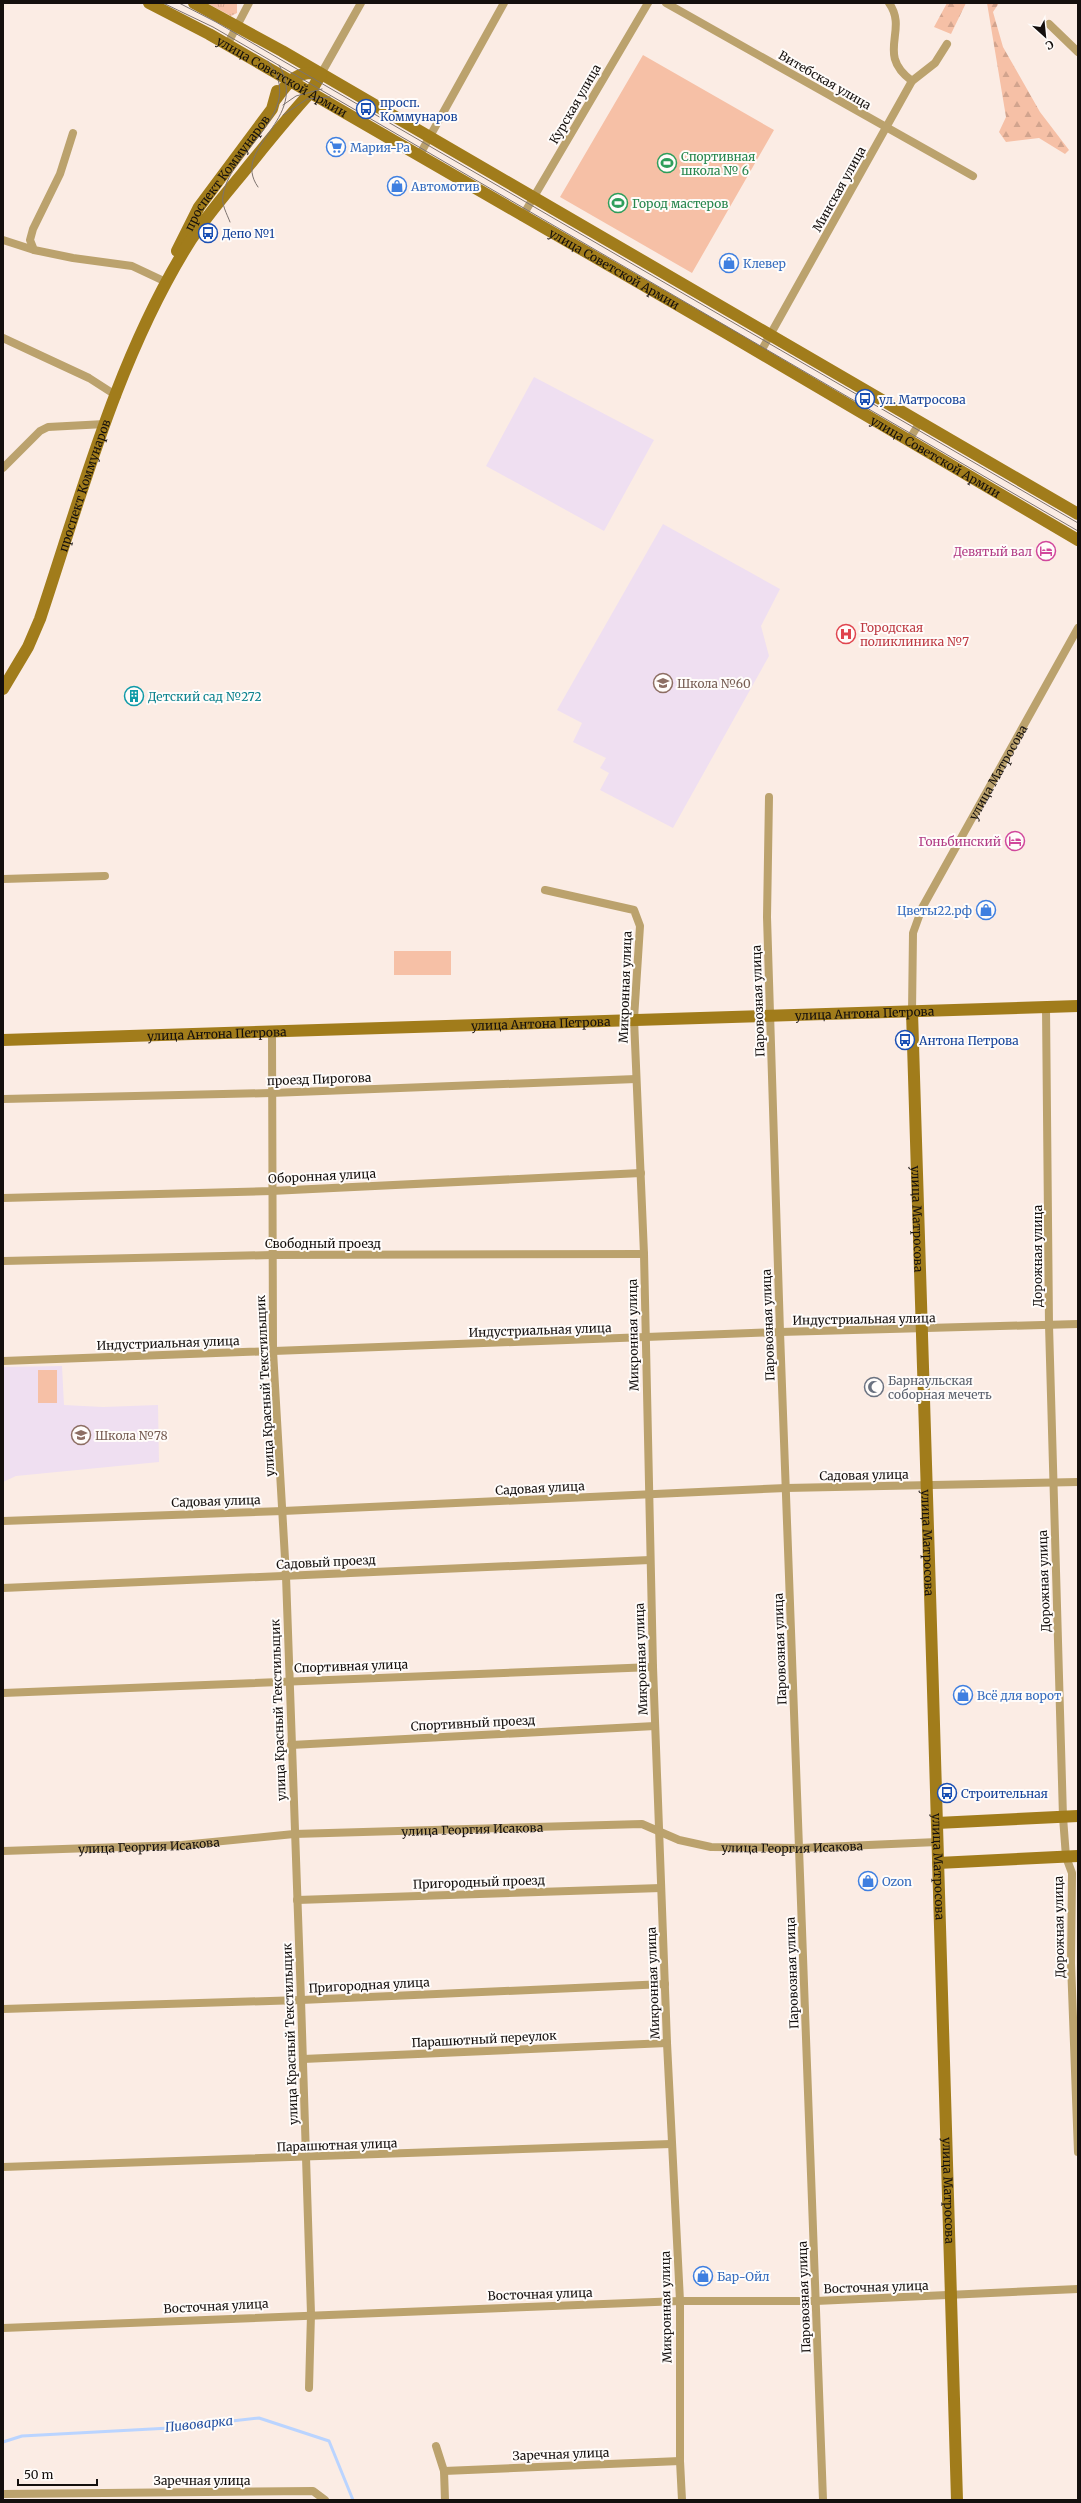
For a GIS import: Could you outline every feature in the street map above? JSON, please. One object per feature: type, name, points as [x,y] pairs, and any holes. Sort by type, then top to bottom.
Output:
[{"type":"street","name":"улица Советской Армии","points":[[149,3],[264,66],[760,353],[1078,540]]},
{"type":"street","name":"улица Советской Армии","points":[[194,3],[238,26],[771,334],[1078,514]]},
{"type":"street","points":[[227,45],[249,3]]},
{"type":"street","points":[[289,81],[303,73],[321,74],[361,3]]},
{"type":"street","points":[[418,156],[504,3]]},
{"type":"street","name":"Курская улица","points":[[522,216],[648,3]]},
{"type":"street","name":"Витебская улица","points":[[666,3],[887,129],[973,176]]},
{"type":"street","points":[[889,3],[896,13],[894,58],[900,72],[912,81]]},
{"type":"street","points":[[1049,24],[1078,52]]},
{"type":"street","name":"Минская улица","points":[[760,353],[887,129],[912,81],[934,63],[947,44]]},
{"type":"street","points":[[264,66],[276,81],[276,99]]},
{"type":"street","name":"проспект Коммунаров","points":[[3,689],[28,647],[40,619],[106,424],[137,344],[166,282],[187,245],[214,207],[310,93],[321,74]]},
{"type":"street","name":"проспект Коммунаров","points":[[166,282],[181,241],[194,215],[272,109],[276,99],[289,81]]},
{"type":"street","points":[[34,250],[30,240],[33,229],[60,174],[73,132]]},
{"type":"street","points":[[3,240],[34,250],[73,258],[132,266],[166,282]]},
{"type":"street","points":[[3,338],[89,378],[117,396]]},
{"type":"street","points":[[908,440],[920,422]]},
{"type":"street","points":[[3,468],[40,431],[48,427],[106,424]]},
{"type":"street","name":"улица Матросова","points":[[957,2500],[952,2296],[920,1330],[912,1012],[913,933],[922,908],[1078,628]]},
{"type":"street","name":"Паровозная улица","points":[[769,797],[767,917],[780,1332],[823,2500]]},
{"type":"street","points":[[3,879],[105,876]]},
{"type":"street","name":"Микронная улица","points":[[545,890],[634,910],[640,926],[634,1019],[644,1254],[650,1560],[664,1984],[680,2301],[680,2461],[682,2500]]},
{"type":"street","name":"улица Антона Петрова","points":[[3,1040],[1078,1006]]},
{"type":"street","name":"Дорожная улица","points":[[1046,1008],[1049,1326],[1053,1482],[1064,1817],[1072,1857],[1071,1963],[1078,2152]]},
{"type":"street","name":"улица Красный Текстильщик","points":[[272,1031],[271,1191],[273,1351],[286,1576],[288,1680],[298,1900],[311,2314],[309,2388]]},
{"type":"street","name":"проезд Пирогова","points":[[3,1099],[271,1093],[636,1079]]},
{"type":"street","name":"Оборонная улица","points":[[3,1198],[271,1191],[641,1174]]},
{"type":"street","name":"Свободный проезд","points":[[3,1261],[272,1254],[644,1254]]},
{"type":"street","name":"Индустриальная улица","points":[[3,1361],[645,1339],[780,1332],[920,1330],[1078,1324]]},
{"type":"street","name":"Садовая улица","points":[[3,1521],[283,1511],[786,1488],[1078,1482]]},
{"type":"street","name":"Садовый проезд","points":[[3,1588],[650,1560]]},
{"type":"street","name":"Спортивная улица","points":[[3,1693],[288,1680],[653,1667]]},
{"type":"street","name":"Спортивный проезд","points":[[291,1745],[655,1726]]},
{"type":"street","points":[[937,1823],[1078,1816]]},
{"type":"street","name":"улица Георгия Исакова","points":[[3,1851],[182,1845],[294,1834],[642,1824],[679,1840],[712,1847],[800,1848],[937,1842]]},
{"type":"street","points":[[938,1863],[1072,1857]]},
{"type":"street","name":"Пригородный проезд","points":[[298,1900],[662,1888]]},
{"type":"street","name":"Пригородная улица","points":[[3,2009],[301,2000],[664,1984]]},
{"type":"street","name":"Парашютный переулок","points":[[303,2059],[667,2043]]},
{"type":"street","name":"Парашютная улица","points":[[3,2168],[672,2144]]},
{"type":"street","name":"Восточная улица","points":[[3,2328],[311,2314],[680,2301],[816,2301],[952,2296],[1078,2289]]},
{"type":"street","points":[[436,2446],[444,2471],[445,2500]]},
{"type":"street","name":"Заречная улица","points":[[444,2471],[680,2461]]},
{"type":"street","name":"Заречная улица","points":[[3,2494],[313,2491],[325,2500]]},
{"type":"shaded area","points":[[534,377],[654,440],[604,531],[486,466]]},
{"type":"shaded area","name":"Школа №60","points":[[663,524],[780,589],[761,626],[769,656],[673,828],[600,790],[609,773],[600,768],[606,758],[573,742],[582,723],[557,710]]},
{"type":"shaded area","name":"Школа №78","points":[[62,1366],[64,1405],[103,1407],[158,1405],[159,1462],[16,1476],[3,1482],[3,1367]]},
{"type":"green space","points":[[207,3],[237,3],[237,13],[231,16]]},
{"type":"green space","points":[[947,3],[966,3],[951,34],[934,27]]},
{"type":"green space","points":[[987,3],[999,3],[993,12],[1003,47],[1040,112],[1069,150],[1065,154],[1039,138],[1006,142],[999,132],[1006,117]]},
{"type":"green space","name":"Спортивная школа № 6","points":[[643,55],[774,130],[692,273],[560,197]]},
{"type":"green space","points":[[394,951],[451,951],[451,975],[394,975]]},
{"type":"green space","points":[[38,1370],[57,1370],[57,1403],[38,1403]]},
{"type":"waterway","name":"Пивоварка","points":[[3,2442],[22,2436],[170,2428],[259,2418],[329,2441],[353,2500]]},
{"type":"tram line","points":[[163,3],[213,27],[1078,531]]},
{"type":"tram line","points":[[179,3],[216,22],[1078,523]]},
{"type":"tram line","points":[[230,222],[223,202],[223,195],[229,178],[239,161],[264,130],[274,113],[279,97],[278,79],[268,61]]},
{"type":"tram line","points":[[258,187],[252,172],[254,159],[260,145],[279,117],[285,102],[286,85],[279,65]]},
{"type":"tram line","points":[[283,105],[296,96],[322,89]]},
{"type":"tram line","points":[[283,115],[307,99],[330,97]]},
{"type":"place","name":"просп. Коммунаров","points":[[366,109]]},
{"type":"place","name":"Мария-Ра","points":[[336,147]]},
{"type":"place","name":"Спортивная школа № 6","points":[[667,163]]},
{"type":"place","name":"Автомотив","points":[[397,186]]},
{"type":"place","name":"Город мастеров","points":[[618,203]]},
{"type":"place","name":"Депо №1","points":[[208,233]]},
{"type":"place","name":"Клевер","points":[[729,263]]},
{"type":"place","name":"ул. Матросова","points":[[865,399]]},
{"type":"place","name":"Девятый вал","points":[[1046,551]]},
{"type":"place","name":"Городская поликлиника №7","points":[[846,634]]},
{"type":"place","name":"Школа №60","points":[[663,683]]},
{"type":"place","name":"Детский сад №272","points":[[134,696]]},
{"type":"place","name":"Гоньбинский","points":[[1015,841]]},
{"type":"place","name":"Цветы22.рф","points":[[986,910]]},
{"type":"place","name":"Антона Петрова","points":[[905,1040]]},
{"type":"place","name":"Барнаульская соборная мечеть","points":[[874,1387]]},
{"type":"place","name":"Школа №78","points":[[81,1435]]},
{"type":"place","name":"Всё для ворот","points":[[963,1695]]},
{"type":"place","name":"Строительная","points":[[947,1793]]},
{"type":"place","name":"Ozon","points":[[868,1881]]},
{"type":"place","name":"Бар-Ойл","points":[[703,2276]]}]
